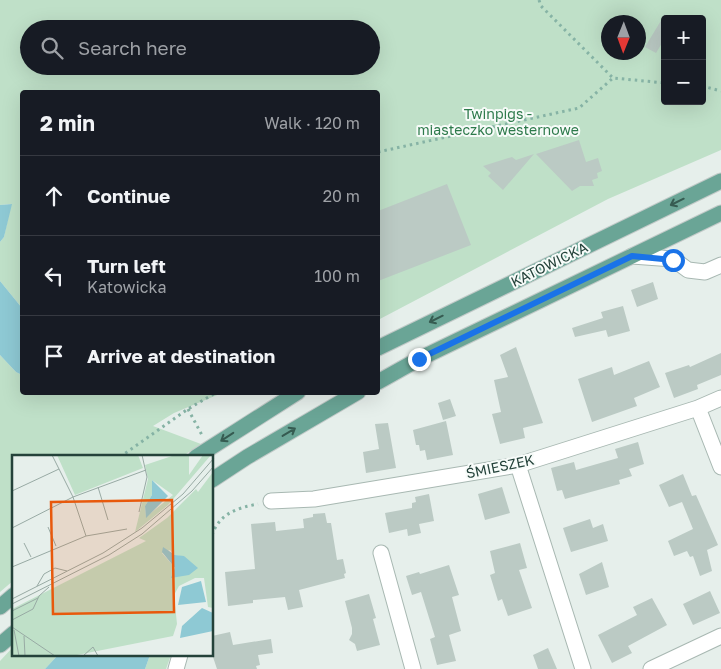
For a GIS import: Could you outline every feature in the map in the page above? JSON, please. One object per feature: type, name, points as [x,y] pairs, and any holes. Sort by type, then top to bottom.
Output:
[{"type":"main road","name":"KATOWICKA","points":[[380,347],[721,181]]},
{"type":"main road","name":"KATOWICKA","points":[[380,381],[419,359],[721,213]]},
{"type":"main road","points":[[203,452],[293,395]]},
{"type":"main road","points":[[214,479],[247,457],[353,395]]},
{"type":"main road","points":[[0,607],[12,597]]},
{"type":"main road","points":[[0,645],[12,635]]},
{"type":"street","points":[[632,256],[673,260],[688,270],[705,272],[721,265]]},
{"type":"street","name":"ŚMIESZEK","points":[[271,501],[314,499],[518,465],[698,408],[721,398]]},
{"type":"street","points":[[698,408],[721,467]]},
{"type":"street","points":[[518,465],[583,669]]},
{"type":"street","points":[[382,553],[413,669]]},
{"type":"street","points":[[651,669],[721,636]]},
{"type":"street","points":[[176,669],[180,656]]},
{"type":"path","points":[[539,0],[541,6],[613,78],[661,83]]},
{"type":"path","points":[[380,152],[579,108],[613,78]]},
{"type":"path","points":[[706,87],[721,91]]},
{"type":"path","points":[[121,455],[211,395]]},
{"type":"path","points":[[188,409],[203,452]]},
{"type":"path","points":[[214,531],[222,517],[242,507],[271,501]]},
{"type":"green space","name":"Twinpigs - miasteczko westernowe","points":[[0,0],[721,0],[721,150],[608,199],[380,319],[380,90],[20,90],[20,306],[0,281],[0,242],[4,237],[11,204],[0,205]]},
{"type":"green space","points":[[0,355],[20,374],[20,395],[217,395],[174,413],[153,426],[201,444],[184,455],[12,455],[12,582],[0,592]]},
{"type":"green space","points":[[12,648],[12,656],[57,656],[45,669],[0,669],[0,661]]},
{"type":"green space","points":[[150,656],[171,656],[166,669],[145,669]]},
{"type":"water","points":[[12,204],[4,237],[0,242],[0,205]]},
{"type":"water","points":[[0,281],[20,306],[20,374],[0,355]]},
{"type":"water","points":[[57,656],[150,656],[145,669],[45,669]]},
{"type":"building","points":[[661,21],[661,45],[656,53],[646,48]]},
{"type":"building","points":[[579,140],[586,162],[598,158],[602,171],[597,173],[598,178],[592,180],[594,186],[580,186],[572,191],[536,154]]},
{"type":"building","points":[[534,154],[503,190],[488,176],[491,173],[483,166],[512,157],[516,160]]},
{"type":"building","points":[[447,184],[471,245],[380,280],[380,210]]},
{"type":"building","points":[[653,282],[658,299],[637,307],[631,290]]},
{"type":"building","points":[[623,306],[630,331],[608,337],[606,330],[575,337],[572,328],[603,318],[601,312]]},
{"type":"building","points":[[516,347],[543,423],[523,428],[525,438],[500,444],[492,414],[501,412],[494,380],[508,377],[500,355]]},
{"type":"building","points":[[721,353],[721,375],[697,385],[698,389],[674,398],[665,373],[689,365],[690,367]]},
{"type":"building","points":[[649,361],[660,387],[634,398],[637,406],[592,422],[578,379],[612,367],[614,375]]},
{"type":"building","points":[[450,399],[456,416],[443,420],[438,403]]},
{"type":"building","points":[[446,421],[453,455],[427,460],[425,450],[420,451],[419,445],[416,445],[413,430]]},
{"type":"building","points":[[388,423],[396,468],[366,473],[363,452],[379,449],[375,424]]},
{"type":"building","points":[[638,442],[644,464],[629,469],[632,476],[619,480],[620,484],[565,499],[562,490],[557,491],[551,468],[574,462],[576,470],[618,458],[615,449]]},
{"type":"building","points":[[683,474],[692,496],[696,495],[718,545],[707,550],[712,571],[700,576],[693,556],[690,557],[687,551],[674,556],[668,541],[693,529],[682,502],[669,507],[659,485]]},
{"type":"building","points":[[502,487],[510,513],[485,520],[478,494]]},
{"type":"building","points":[[429,494],[434,521],[419,524],[421,533],[408,536],[407,529],[389,533],[385,513],[412,508],[412,503],[416,502],[415,497]]},
{"type":"building","points":[[325,513],[327,523],[331,523],[337,560],[343,559],[346,573],[344,574],[345,578],[299,590],[303,607],[288,610],[285,597],[253,600],[253,603],[228,606],[225,572],[255,569],[251,524],[275,522],[276,531],[304,528],[303,519],[313,517],[313,514]]},
{"type":"building","points":[[590,519],[593,528],[603,524],[608,541],[571,552],[563,528]]},
{"type":"building","points":[[520,543],[527,568],[519,570],[532,608],[508,616],[502,599],[498,601],[490,575],[495,573],[490,551]]},
{"type":"building","points":[[602,562],[609,587],[586,595],[579,574]]},
{"type":"building","points":[[449,565],[459,595],[452,597],[461,631],[449,635],[456,661],[437,665],[430,639],[435,637],[421,592],[412,595],[406,576],[419,572],[420,574]]},
{"type":"building","points":[[710,591],[720,613],[693,625],[683,604]]},
{"type":"building","points":[[369,594],[376,618],[373,619],[380,645],[357,651],[355,644],[349,640],[352,628],[345,601]]},
{"type":"building","points":[[652,598],[667,625],[628,646],[632,653],[612,663],[598,635],[637,615],[633,607]]},
{"type":"building","points":[[230,632],[233,645],[271,639],[273,653],[258,655],[260,665],[256,666],[257,669],[217,669],[213,656],[214,636]]},
{"type":"building","points":[[548,648],[557,669],[538,669],[533,655]]},
{"type":"route","points":[[419,359],[632,256],[673,260]]}]
